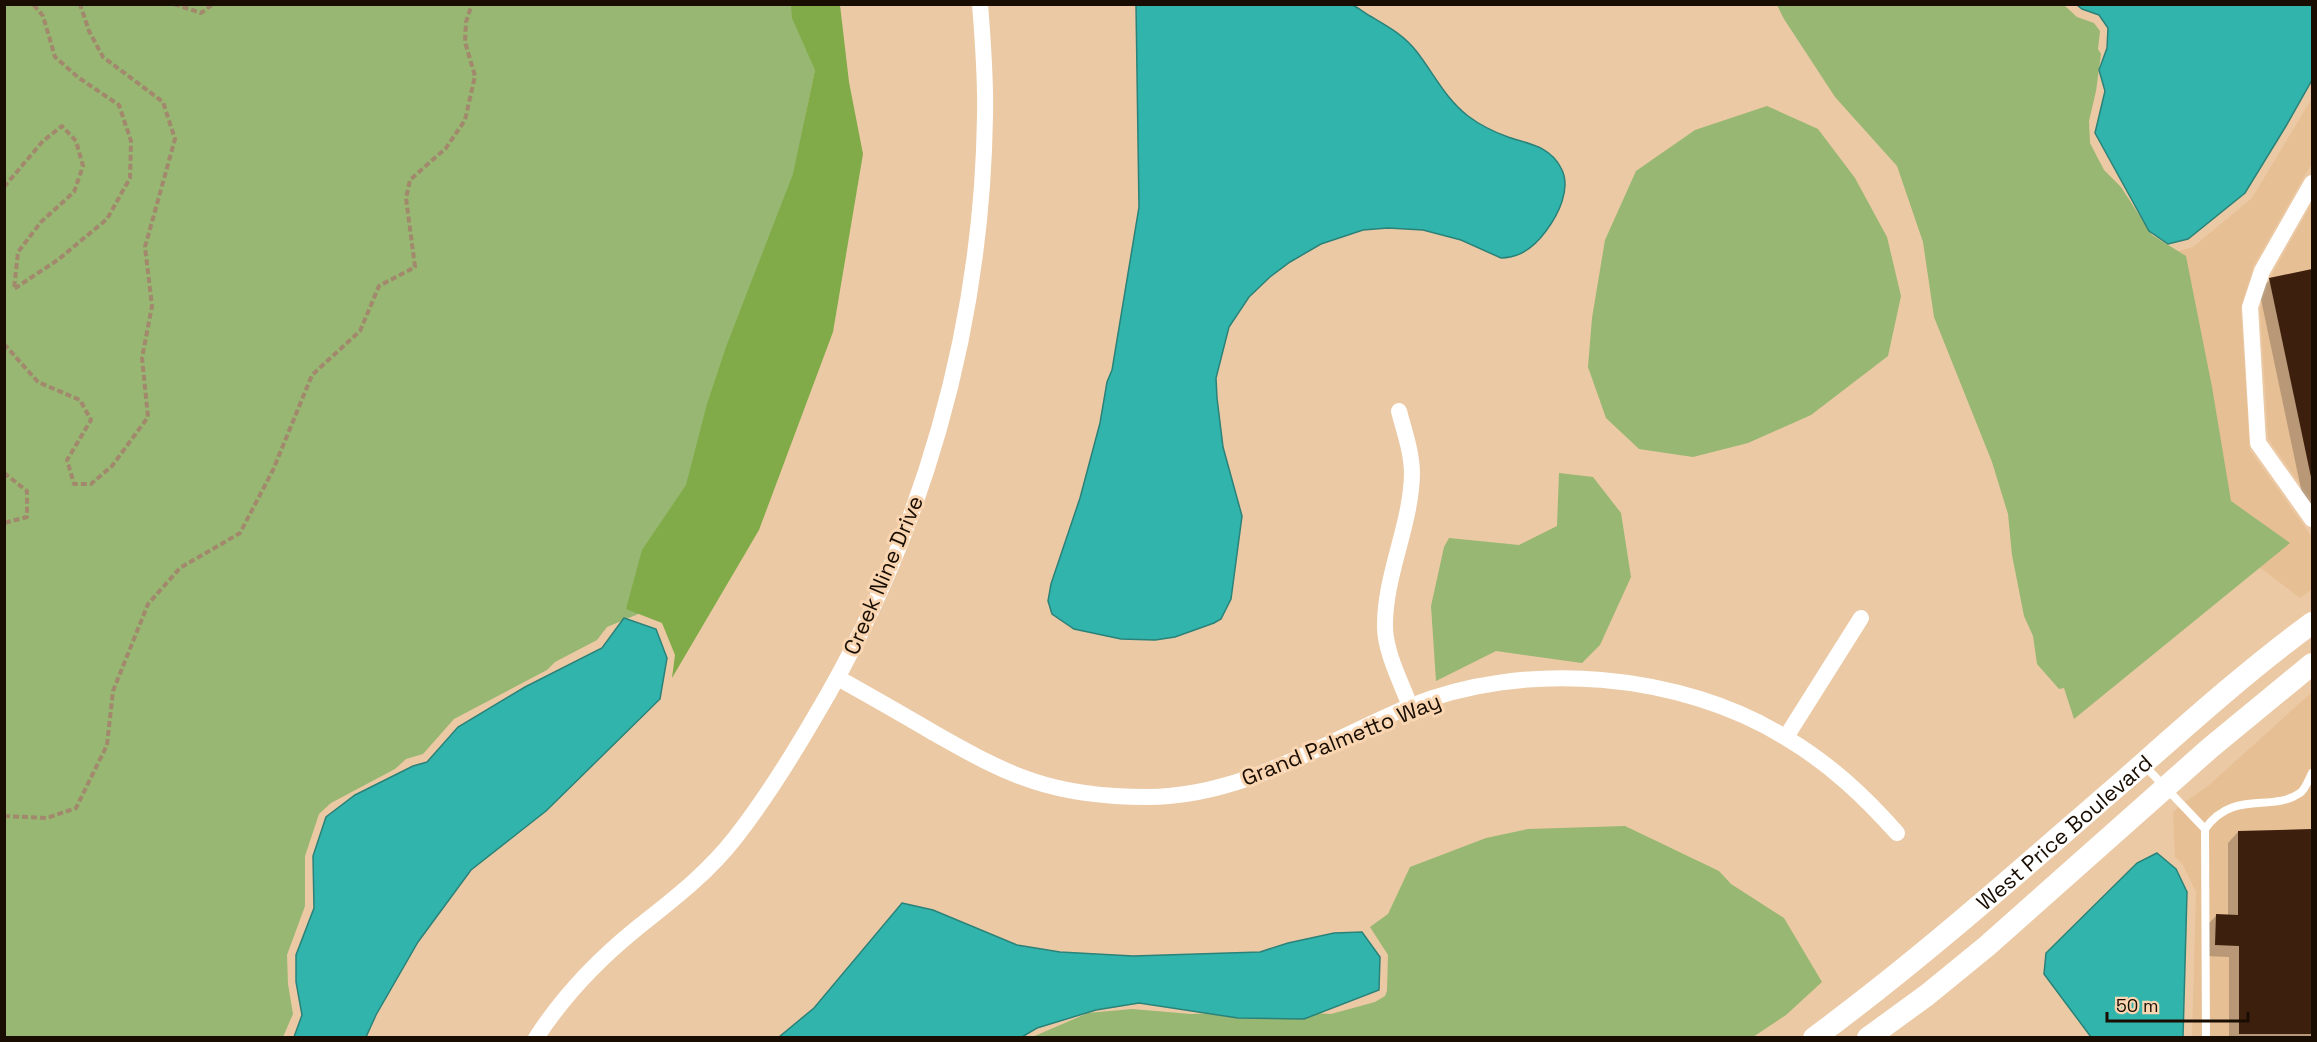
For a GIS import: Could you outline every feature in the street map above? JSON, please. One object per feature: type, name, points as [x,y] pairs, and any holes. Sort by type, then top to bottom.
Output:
[{"type":"street","name":"Creek Nine Drive","points":[[536,1038],[548,1020],[606,957],[636,929],[692,885],[733,841],[783,770],[838,678],[879,595],[917,497],[951,388],[962,337],[979,225],[983,167],[985,114],[980,4]]},
{"type":"street","points":[[2313,183],[2262,271],[2250,307],[2258,443],[2313,519]]},
{"type":"street","points":[[1399,411],[1411,460],[1411,489],[1387,599],[1385,630],[1410,706]]},
{"type":"street","points":[[1786,737],[1861,618]]},
{"type":"street","name":"West Price Boulevard","points":[[1814,1038],[1879,990],[1975,911],[2246,674],[2313,623]]},
{"type":"street","name":"West Price Boulevard","points":[[1868,1038],[1927,995],[1987,946],[2259,706],[2313,664]]},
{"type":"street","name":"Grand Palmetto Way","points":[[838,678],[974,756],[1018,776],[1076,791],[1130,797],[1187,794],[1233,784],[1264,773],[1410,706],[1472,689],[1514,682],[1600,680],[1642,685],[1680,693],[1719,706],[1786,737],[1863,795],[1897,833]]},
{"type":"lane","points":[[2143,764],[2205,829]]},
{"type":"lane","points":[[2206,1038],[2205,829],[2214,816],[2244,803],[2282,800],[2301,793],[2313,773]]},
{"type":"path","points":[[4,187],[43,141],[62,126],[76,141],[83,166],[74,192],[41,222],[18,252],[14,289],[59,259],[107,219],[130,178],[131,141],[119,105],[79,78],[55,57],[43,16],[33,4]]},
{"type":"path","points":[[4,344],[38,382],[80,400],[91,420],[66,460],[74,484],[91,484],[112,466],[148,417],[142,358],[152,306],[145,247],[175,139],[163,102],[103,57],[89,31],[80,4]]},
{"type":"path","points":[[174,4],[201,14],[213,4]]},
{"type":"path","points":[[4,816],[47,818],[76,808],[107,745],[113,691],[148,604],[180,568],[240,533],[273,470],[312,375],[360,331],[379,286],[415,267],[406,198],[410,180],[446,148],[465,120],[475,76],[465,42],[466,22],[472,4]]},
{"type":"path","points":[[4,473],[27,491],[27,517],[4,523]]},
{"type":"shaded area","points":[[2312,98],[2312,163],[2254,265],[2241,308],[2250,450],[2312,537],[2312,589],[2300,598],[2254,563],[2239,535],[2207,430],[2175,252],[2193,247],[2252,198]]},
{"type":"shaded area","points":[[2312,203],[2312,501],[2268,439],[2260,308],[2271,276]]},
{"type":"shaded area","points":[[2312,692],[2312,1037],[2192,1037],[2196,892],[2183,865],[2175,857],[2173,813],[2179,806],[2208,786]]},
{"type":"green space","points":[[5,5],[817,5],[815,70],[805,118],[793,230],[648,610],[607,627],[597,640],[555,662],[547,670],[454,719],[423,754],[406,759],[395,769],[331,803],[319,814],[305,856],[305,906],[287,955],[288,984],[293,1014],[283,1037],[5,1038]]},
{"type":"green space","points":[[791,5],[840,5],[849,82],[863,154],[833,332],[759,530],[672,678],[675,655],[662,623],[626,609],[642,550],[686,485],[707,404],[726,347],[793,174],[815,70],[792,18]]},
{"type":"green space","points":[[1777,5],[2064,5],[2077,17],[2094,23],[2100,31],[2098,49],[2101,54],[2089,121],[2090,143],[2104,170],[2121,187],[2152,235],[2186,256],[2212,387],[2231,501],[2290,543],[2074,719],[2064,688],[2059,689],[2037,664],[2033,636],[2024,616],[2012,555],[2008,514],[1992,462],[1934,317],[1923,242],[1897,166],[1835,97]]},
{"type":"green space","points":[[1767,106],[1818,129],[1855,178],[1887,237],[1901,296],[1888,356],[1811,415],[1748,443],[1693,457],[1639,449],[1606,418],[1588,367],[1592,318],[1605,240],[1636,171],[1695,130]]},
{"type":"green space","points":[[1559,473],[1593,477],[1621,513],[1631,577],[1600,645],[1582,663],[1496,651],[1436,681],[1431,606],[1444,547],[1449,538],[1519,545],[1557,526]]},
{"type":"green space","points":[[1625,826],[1719,871],[1731,884],[1784,918],[1822,982],[1786,1015],[1753,1037],[1030,1038],[1088,1013],[1132,1009],[1191,1014],[1278,1011],[1331,1014],[1375,1002],[1385,996],[1387,991],[1388,955],[1370,927],[1388,914],[1410,867],[1486,838],[1528,829]]},
{"type":"water","points":[[1350,4],[1389,27],[1407,41],[1446,94],[1468,116],[1492,131],[1538,147],[1551,155],[1564,176],[1564,193],[1559,209],[1551,225],[1537,242],[1515,256],[1501,258],[1461,240],[1423,230],[1388,228],[1363,230],[1321,244],[1270,277],[1249,297],[1229,327],[1216,378],[1223,447],[1242,516],[1231,599],[1221,619],[1175,637],[1155,640],[1121,639],[1074,629],[1052,614],[1048,601],[1051,584],[1080,498],[1100,423],[1107,382],[1112,370],[1139,207],[1136,5]]},
{"type":"water","points":[[2077,5],[2312,5],[2312,80],[2245,193],[2188,239],[2168,244],[2149,231],[2095,133],[2105,91],[2099,70],[2107,48],[2108,28],[2099,15]]},
{"type":"water","points":[[624,618],[656,629],[667,658],[660,699],[546,811],[471,870],[418,942],[366,1037],[294,1037],[302,1015],[296,982],[296,955],[314,908],[313,856],[326,817],[355,795],[413,766],[427,762],[458,727],[525,687],[602,648]]},
{"type":"water","points":[[2157,853],[2176,869],[2187,892],[2183,1037],[2091,1037],[2044,974],[2046,953],[2137,863]]},
{"type":"water","points":[[902,903],[933,910],[1017,945],[1060,952],[1133,956],[1260,952],[1334,933],[1362,932],[1380,957],[1379,990],[1304,1019],[1238,1018],[1139,1003],[1096,1010],[1037,1028],[1022,1037],[779,1037],[814,1008]]},
{"type":"building","points":[[2312,269],[2312,477],[2311,477],[2269,278]]},
{"type":"building","points":[[2312,829],[2312,1034],[2239,1034],[2239,946],[2215,945],[2216,914],[2238,915],[2238,831]]}]
